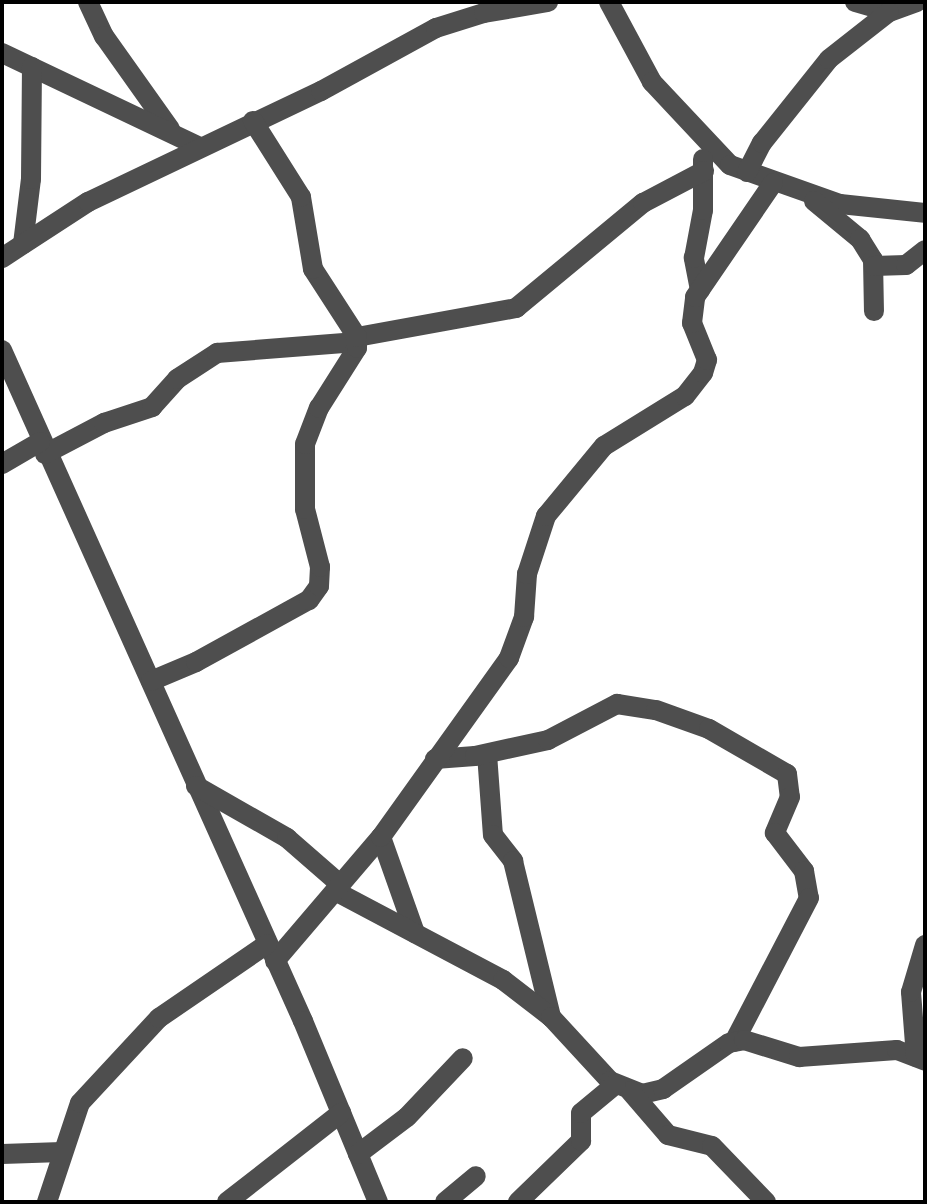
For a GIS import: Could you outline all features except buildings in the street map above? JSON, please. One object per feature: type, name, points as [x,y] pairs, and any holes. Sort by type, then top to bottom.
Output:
[{"type":"street","points":[[88,2],[104,36],[172,133]]},
{"type":"street","points":[[2,258],[88,202],[436,28],[484,13],[548,2]]},
{"type":"street","points":[[609,2],[652,82],[730,165],[773,183],[840,204],[925,213]]},
{"type":"street","points":[[855,2],[889,12]]},
{"type":"street","points":[[747,172],[762,143],[829,59],[889,12],[917,2]]},
{"type":"street","points":[[2,53],[200,147]]},
{"type":"street","points":[[23,244],[31,163],[32,67]]},
{"type":"street","points":[[253,121],[301,197],[313,269],[357,339]]},
{"type":"street","points":[[700,290],[694,258],[704,171],[704,139]]},
{"type":"street","points":[[2,464],[152,407],[177,379],[217,353],[357,339],[516,308],[643,203],[704,171]]},
{"type":"street","points":[[47,1202],[60,1173],[62,1152],[80,1103],[159,1018],[271,952],[337,888],[381,837],[509,658],[546,516],[604,446],[685,396],[703,373],[707,360],[691,313],[700,290],[773,183]]},
{"type":"street","points":[[805,194],[860,239],[874,266],[874,311]]},
{"type":"street","points":[[874,266],[906,265],[925,250]]},
{"type":"street","points":[[151,681],[298,607],[319,586],[320,567],[305,509],[305,444],[357,339]]},
{"type":"street","points":[[2,350],[43,448],[271,952],[378,1202]]},
{"type":"street","points":[[435,759],[487,754],[548,740],[617,704],[656,710],[709,729],[787,774],[790,797],[775,833],[804,871],[809,898],[734,1042],[663,1089],[642,1094],[623,1087]]},
{"type":"street","points":[[487,754],[493,835],[513,861],[526,930],[551,1017]]},
{"type":"street","points":[[196,786],[287,838],[337,888],[503,980],[551,1017],[668,1135],[712,1146],[766,1202]]},
{"type":"street","points":[[381,837],[415,933]]},
{"type":"street","points":[[734,1042],[799,1057],[897,1050],[920,1059],[911,992],[925,945]]},
{"type":"street","points":[[358,1154],[407,1117],[463,1058]]},
{"type":"street","points":[[518,1202],[581,1141],[581,1113],[623,1087]]},
{"type":"street","points":[[227,1202],[341,1113]]},
{"type":"street","points":[[2,1154],[62,1152]]},
{"type":"street","points":[[445,1202],[476,1176]]}]
